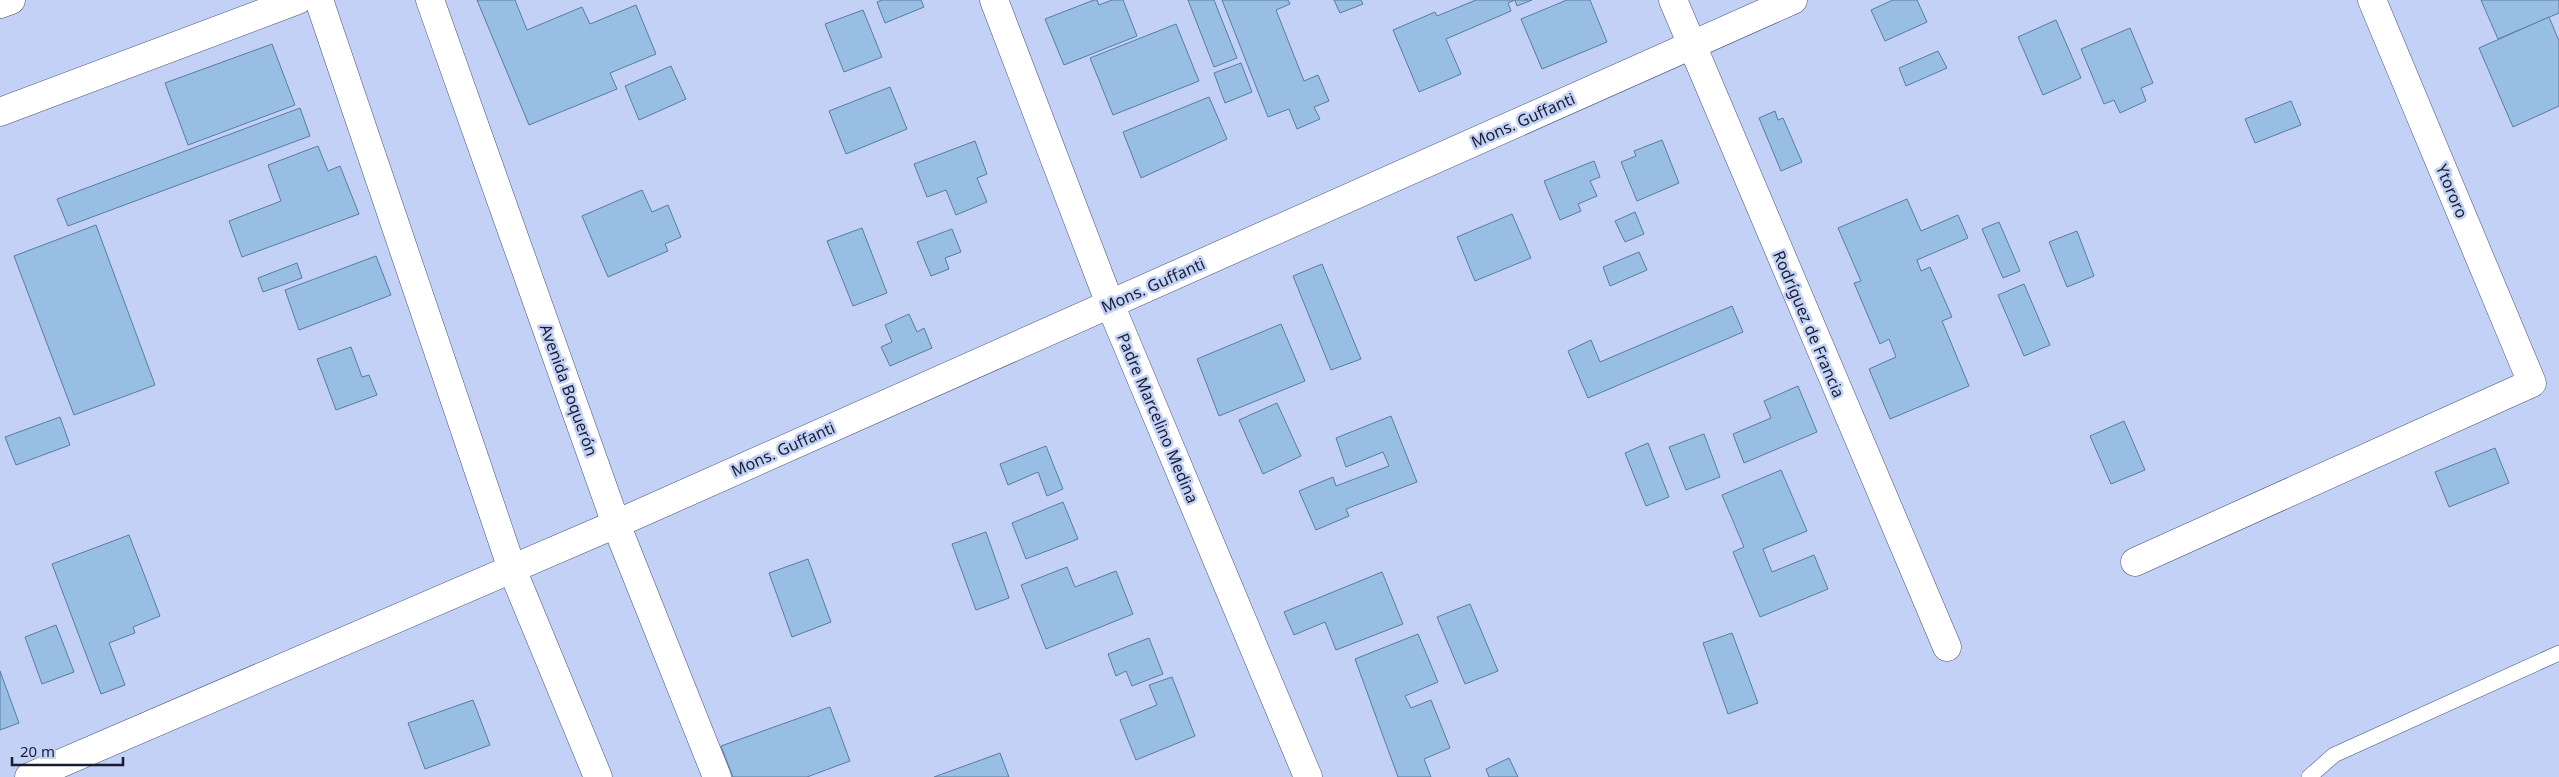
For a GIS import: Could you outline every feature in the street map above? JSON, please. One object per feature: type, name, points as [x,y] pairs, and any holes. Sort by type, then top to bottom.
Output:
[{"type":"street","points":[[0,4],[11,0]]},
{"type":"street","points":[[0,112],[298,0]]},
{"type":"street","points":[[319,0],[512,570],[598,777]]},
{"type":"street","name":"Avenida Boquerón","points":[[430,0],[616,524],[717,777]]},
{"type":"street","name":"Padre Marcelino Medina","points":[[994,0],[1110,304],[1308,777]]},
{"type":"street","name":"Rodríguez de Francia","points":[[1673,0],[1947,647]]},
{"type":"street","name":"Mons. Guffanti","points":[[29,777],[512,570],[1794,0]]},
{"type":"street","name":"Ytororo","points":[[2135,562],[2532,383],[2372,0]]},
{"type":"lane","points":[[2309,777],[2334,755],[2559,653]]},
{"type":"building","points":[[477,0],[515,0],[527,30],[582,7],[590,24],[636,5],[656,54],[610,73],[617,89],[529,125]]},
{"type":"building","points":[[882,0],[921,0],[924,7],[885,23],[877,2]]},
{"type":"building","points":[[1097,0],[1099,5],[1112,0],[1123,0],[1137,36],[1064,65],[1045,19]]},
{"type":"building","points":[[1188,0],[1214,0],[1237,58],[1214,67]]},
{"type":"building","points":[[1222,0],[1288,0],[1290,4],[1276,10],[1304,81],[1318,75],[1329,101],[1314,107],[1320,119],[1297,129],[1289,109],[1268,117]]},
{"type":"building","points":[[1334,0],[1361,0],[1363,4],[1340,13]]},
{"type":"building","points":[[1476,0],[1515,0],[1508,3],[1511,11],[1446,39],[1461,74],[1419,92],[1393,30],[1435,12],[1437,16]]},
{"type":"building","points":[[1515,0],[1532,0],[1517,6]]},
{"type":"building","points":[[1567,0],[1590,0],[1607,42],[1542,69],[1521,19]]},
{"type":"building","points":[[1893,0],[1917,0],[1927,22],[1885,41],[1871,10]]},
{"type":"building","points":[[2481,0],[2559,0],[2559,13],[2498,39]]},
{"type":"building","points":[[863,10],[882,57],[844,72],[825,24]]},
{"type":"building","points":[[2549,17],[2559,41],[2559,106],[2513,127],[2479,48]]},
{"type":"building","points":[[2056,20],[2081,78],[2043,95],[2018,37]]},
{"type":"building","points":[[1176,24],[1199,81],[1113,115],[1090,58]]},
{"type":"building","points":[[2130,28],[2153,83],[2141,88],[2146,101],[2120,113],[2114,100],[2104,104],[2081,49]]},
{"type":"building","points":[[272,44],[295,105],[188,145],[165,83]]},
{"type":"building","points":[[1938,51],[1947,68],[1906,86],[1899,68]]},
{"type":"building","points":[[1241,63],[1252,92],[1225,103],[1214,73]]},
{"type":"building","points":[[671,66],[686,99],[639,120],[625,86]]},
{"type":"building","points":[[890,87],[907,129],[846,154],[829,111]]},
{"type":"building","points":[[1209,97],[1227,139],[1141,178],[1123,132]]},
{"type":"building","points":[[2291,101],[2301,125],[2255,143],[2245,119]]},
{"type":"building","points":[[300,108],[310,136],[68,226],[57,199]]},
{"type":"building","points":[[1775,111],[1778,120],[1783,118],[1802,162],[1781,171],[1759,118]]},
{"type":"building","points":[[1662,140],[1679,183],[1637,201],[1621,162],[1636,156],[1634,151]]},
{"type":"building","points":[[975,141],[987,174],[977,178],[987,202],[956,215],[946,190],[927,197],[914,164]]},
{"type":"building","points":[[318,146],[328,171],[340,166],[359,214],[242,257],[229,221],[281,201],[268,165]]},
{"type":"building","points":[[1594,161],[1600,177],[1590,181],[1597,196],[1578,204],[1581,211],[1560,220],[1544,181]]},
{"type":"building","points":[[642,190],[652,212],[668,205],[681,237],[665,244],[668,251],[608,277],[582,216]]},
{"type":"building","points":[[1907,199],[1921,231],[1958,215],[1968,238],[1917,260],[1921,271],[1930,267],[1952,317],[1942,321],[1969,386],[1890,419],[1869,369],[1896,357],[1889,339],[1880,344],[1854,283],[1861,281],[1838,228]]},
{"type":"building","points":[[1635,212],[1644,234],[1625,242],[1615,221]]},
{"type":"building","points":[[1512,214],[1531,258],[1475,281],[1457,237]]},
{"type":"building","points":[[1999,222],[2020,271],[2003,278],[1982,229]]},
{"type":"building","points":[[96,225],[155,385],[74,415],[14,256]]},
{"type":"building","points":[[862,228],[887,293],[853,306],[827,241]]},
{"type":"building","points":[[952,229],[961,252],[945,258],[949,269],[931,276],[917,242]]},
{"type":"building","points":[[2077,231],[2094,276],[2067,287],[2049,242]]},
{"type":"building","points":[[1639,252],[1647,270],[1610,286],[1603,267]]},
{"type":"building","points":[[376,256],[391,295],[299,330],[285,290]]},
{"type":"building","points":[[297,263],[302,278],[263,292],[258,278]]},
{"type":"building","points":[[1322,264],[1361,359],[1331,370],[1293,276]]},
{"type":"building","points":[[2024,284],[2050,345],[2024,356],[1998,295]]},
{"type":"building","points":[[1732,306],[1743,332],[1588,398],[1568,351],[1591,340],[1600,362]]},
{"type":"building","points":[[909,314],[917,332],[924,328],[932,348],[890,366],[881,347],[892,342],[885,325]]},
{"type":"building","points":[[1281,324],[1305,381],[1219,416],[1197,359]]},
{"type":"building","points":[[351,347],[362,377],[369,375],[377,395],[336,410],[317,359]]},
{"type":"building","points":[[1798,386],[1817,432],[1744,463],[1733,434],[1771,418],[1764,401]]},
{"type":"building","points":[[1277,403],[1301,456],[1263,474],[1239,420]]},
{"type":"building","points":[[1391,416],[1417,482],[1346,509],[1349,516],[1316,530],[1299,491],[1333,477],[1336,486],[1389,466],[1383,452],[1346,467],[1336,438]]},
{"type":"building","points":[[60,417],[70,445],[16,465],[5,437]]},
{"type":"building","points":[[2124,421],[2145,470],[2111,484],[2090,436]]},
{"type":"building","points":[[1704,434],[1720,477],[1686,490],[1669,447]]},
{"type":"building","points":[[1648,443],[1669,497],[1646,506],[1625,453]]},
{"type":"building","points":[[1046,446],[1063,489],[1047,496],[1038,472],[1008,485],[1000,464]]},
{"type":"building","points":[[2495,448],[2509,483],[2449,507],[2435,472]]},
{"type":"building","points":[[1781,470],[1807,531],[1763,549],[1772,572],[1814,555],[1828,589],[1760,617],[1733,552],[1744,547],[1722,495]]},
{"type":"building","points":[[1063,502],[1078,539],[1026,559],[1012,523]]},
{"type":"building","points":[[986,532],[1009,598],[976,610],[952,544]]},
{"type":"building","points":[[129,535],[160,616],[133,627],[135,633],[109,643],[125,685],[101,694],[52,564]]},
{"type":"building","points":[[808,559],[831,622],[792,637],[769,573]]},
{"type":"building","points":[[1067,567],[1075,587],[1116,571],[1133,614],[1046,649],[1021,585]]},
{"type":"building","points":[[1382,572],[1403,624],[1336,650],[1325,622],[1294,635],[1284,612]]},
{"type":"building","points":[[1470,604],[1498,671],[1465,684],[1437,617]]},
{"type":"building","points":[[56,625],[74,672],[42,684],[25,637]]},
{"type":"building","points":[[1732,633],[1758,703],[1728,714],[1703,643]]},
{"type":"building","points":[[1418,634],[1438,682],[1405,696],[1411,708],[1431,700],[1450,748],[1424,759],[1431,777],[1398,777],[1355,659]]},
{"type":"building","points":[[1149,638],[1163,674],[1132,686],[1126,671],[1116,676],[1108,654]]},
{"type":"building","points":[[0,671],[19,723],[0,730]]},
{"type":"building","points":[[1172,677],[1195,736],[1136,760],[1120,720],[1157,705],[1149,685]]},
{"type":"building","points":[[473,700],[490,745],[425,769],[408,723]]},
{"type":"building","points":[[830,707],[850,761],[807,777],[733,777],[721,746]]},
{"type":"building","points":[[1000,753],[1009,777],[934,777]]},
{"type":"building","points":[[1509,758],[1518,777],[1489,777],[1486,769]]}]
